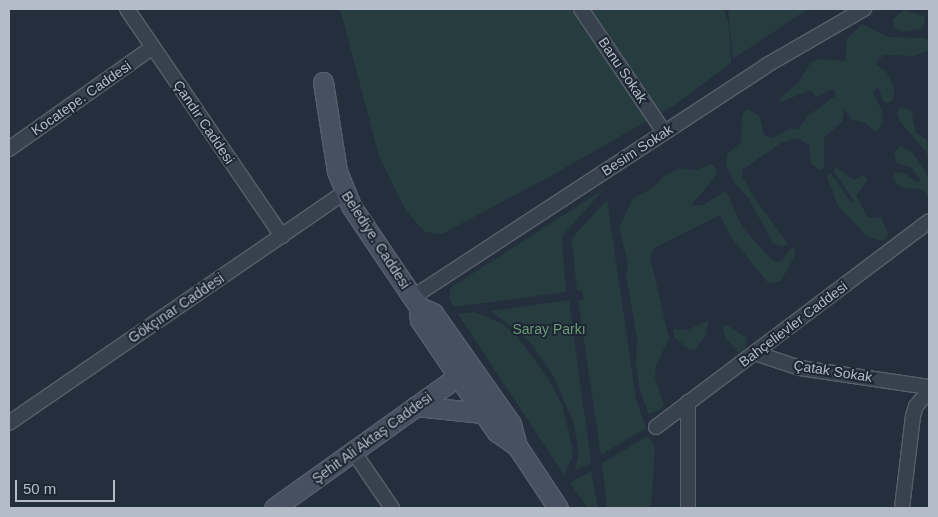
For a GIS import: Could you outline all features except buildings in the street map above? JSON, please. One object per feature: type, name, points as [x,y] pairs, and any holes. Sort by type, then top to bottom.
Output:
[{"type":"street","name":"Çandır Caddesi","points":[[127,9],[282,236]]},
{"type":"street","name":"Banu Sokak","points":[[581,9],[664,132]]},
{"type":"street","name":"Besim Sokak","points":[[416,302],[664,132],[767,65],[864,9]]},
{"type":"street","name":"Kocatepe. Caddesi","points":[[9,150],[153,47]]},
{"type":"street","name":"Belediye. Caddesi","points":[[323,82],[344,193],[416,302],[433,313],[484,413],[496,432],[518,446]]},
{"type":"street","name":"Gökçınar Caddesi","points":[[9,423],[344,193]]},
{"type":"street","name":"Bahçelievler Caddesi","points":[[656,427],[929,221]]},
{"type":"street","name":"Çatak Sokak","points":[[755,353],[800,368],[913,382],[929,387]]},
{"type":"street","name":"Belediye. Caddesi","points":[[464,372],[511,424],[518,446],[559,507]]},
{"type":"street","name":"Şehit Ali Aktaş Caddesi","points":[[274,508],[464,372]]},
{"type":"street","points":[[902,508],[916,406],[929,391]]},
{"type":"street","points":[[688,402],[688,508]]},
{"type":"street","points":[[416,406],[484,413]]},
{"type":"street","points":[[353,451],[392,508]]},
{"type":"green space","points":[[340,9],[724,9],[729,25],[731,63],[673,106],[549,177],[442,234],[425,232],[406,211],[379,156]]},
{"type":"green space","points":[[728,9],[808,9],[733,59]]},
{"type":"green space","points":[[904,10],[924,16],[925,23],[921,29],[902,32],[894,28],[893,19]]},
{"type":"green space","points":[[862,24],[888,37],[925,38],[929,42],[929,51],[913,56],[884,55],[879,59],[876,64],[887,73],[895,90],[892,101],[889,103],[884,102],[878,88],[873,92],[882,111],[883,123],[876,132],[865,123],[852,120],[844,109],[843,121],[824,138],[824,167],[819,170],[811,164],[809,145],[798,138],[781,143],[742,170],[742,177],[756,200],[788,245],[782,246],[773,243],[749,199],[733,181],[726,164],[727,154],[741,142],[742,115],[746,109],[759,115],[764,135],[773,138],[790,128],[798,129],[809,115],[835,96],[834,90],[816,97],[811,90],[778,103],[782,96],[798,83],[811,62],[820,59],[845,61],[847,39]]},
{"type":"green space","points":[[901,107],[911,110],[916,133],[927,140],[929,156],[899,120],[897,113]]},
{"type":"green space","points":[[900,146],[913,153],[929,178],[929,198],[922,189],[903,188],[892,179],[895,173],[902,172],[917,182],[921,181],[912,168],[897,163],[894,154]]},
{"type":"green space","points":[[711,164],[717,170],[715,177],[691,205],[703,205],[726,191],[742,227],[771,259],[778,262],[783,259],[793,246],[796,253],[781,281],[769,284],[731,237],[720,215],[654,248],[650,257],[669,338],[656,366],[655,377],[664,405],[660,410],[649,414],[640,391],[636,366],[637,337],[626,275],[628,264],[619,228],[633,198],[653,188],[664,176],[679,168],[695,170]]},
{"type":"green space","points":[[834,166],[854,180],[864,175],[868,180],[856,195],[868,218],[881,217],[888,234],[886,239],[882,241],[867,236],[838,206],[827,177],[830,172],[851,203],[854,201],[834,172]]},
{"type":"green space","points":[[604,189],[562,236],[566,292],[454,307],[449,299],[450,288]]},
{"type":"green space","points":[[607,200],[636,399],[646,428],[601,455],[578,301],[584,299],[582,292],[577,290],[572,238]]},
{"type":"green space","name":"Saray Parkı","points":[[569,300],[591,463],[575,470],[579,452],[574,424],[554,377],[530,342],[491,311]]},
{"type":"green space","points":[[474,312],[503,324],[518,337],[549,380],[562,405],[572,447],[572,458],[564,475],[458,314]]},
{"type":"green space","points":[[708,321],[706,335],[695,349],[690,350],[674,337],[674,329],[687,330]]},
{"type":"green space","points":[[727,325],[747,338],[745,349],[740,353],[725,338],[723,327]]},
{"type":"green space","points":[[648,436],[655,447],[651,508],[607,508],[602,463]]},
{"type":"green space","points":[[591,471],[598,508],[588,508],[570,483]]}]
